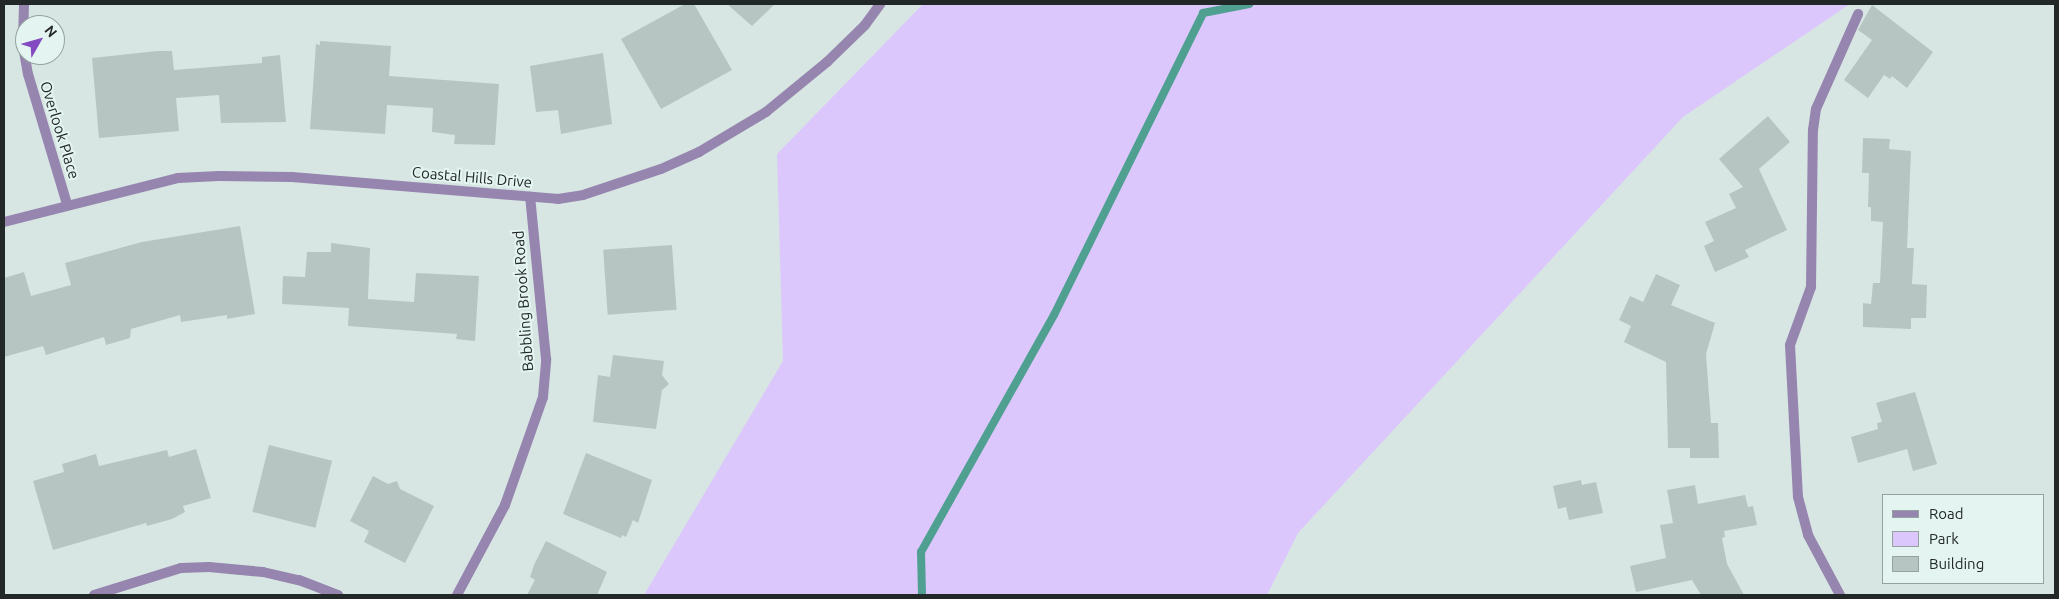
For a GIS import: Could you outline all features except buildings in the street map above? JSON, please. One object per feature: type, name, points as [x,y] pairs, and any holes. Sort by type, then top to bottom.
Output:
[{"type":"street","name":"Overlook Place","points":[[24,4],[23,46],[28,74],[67,204]]},
{"type":"street","name":"Coastal Hills Drive","points":[[4,222],[67,204],[178,178],[219,176],[292,177],[558,199],[583,195],[623,184],[699,152],[766,112],[797,88],[865,25],[880,4]]},
{"type":"street","points":[[1840,595],[1808,535],[1798,497],[1790,345],[1811,287],[1813,130],[1816,110],[1858,14]]},
{"type":"street","name":"Babbling Brook Road","points":[[457,595],[505,505],[543,398],[546,359],[530,197]]},
{"type":"street","points":[[94,595],[182,568],[209,567],[290,578],[325,588],[338,595]]},
{"type":"green space","points":[[923,4],[1850,4],[1683,117],[1298,533],[1267,595],[644,595],[783,361],[777,154]]},
{"type":"waterway","points":[[922,595],[921,552],[1054,315],[1203,13],[1249,4]]}]
